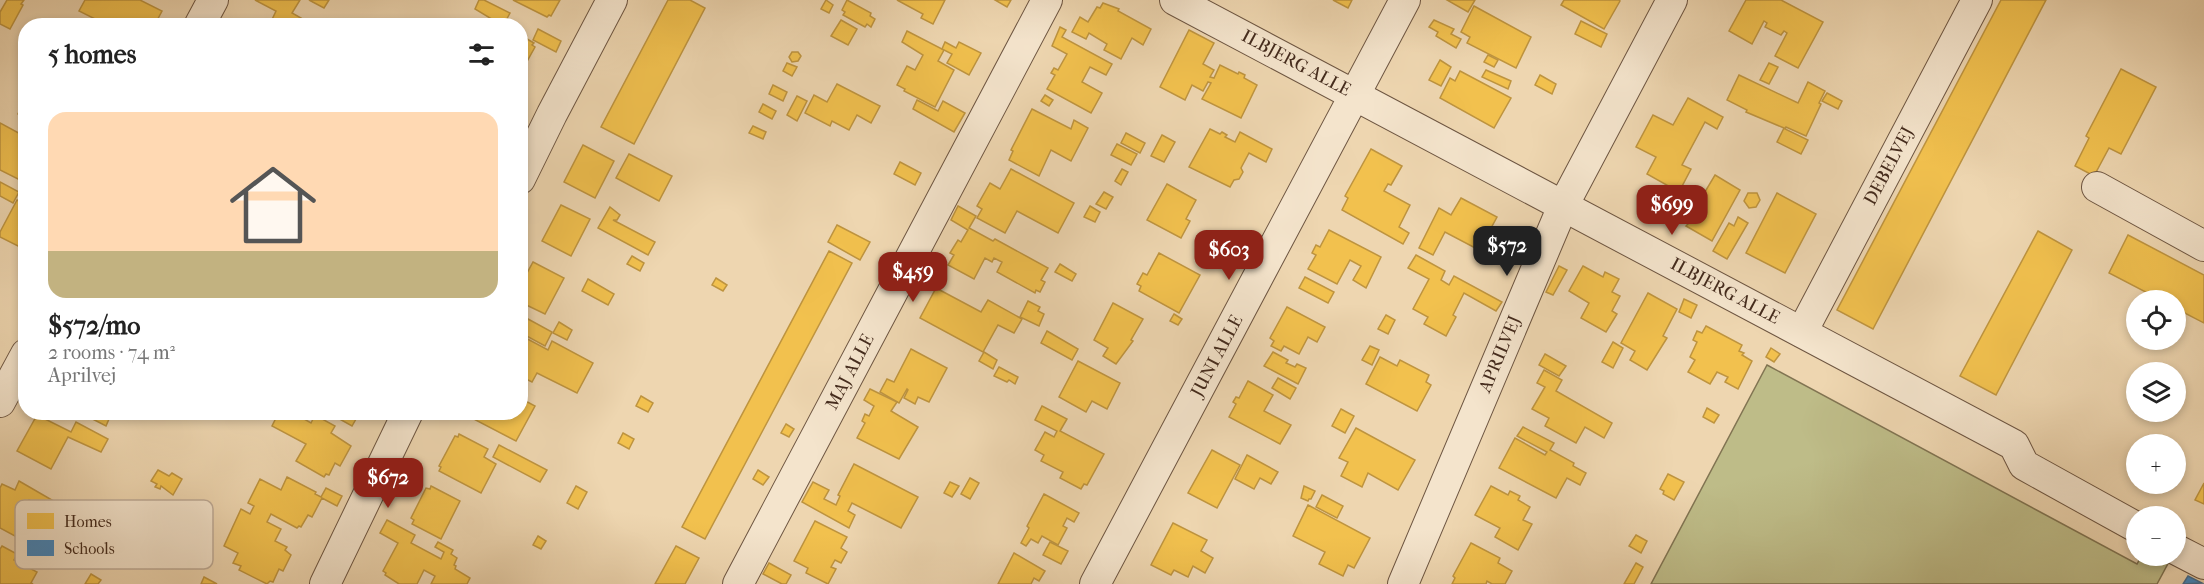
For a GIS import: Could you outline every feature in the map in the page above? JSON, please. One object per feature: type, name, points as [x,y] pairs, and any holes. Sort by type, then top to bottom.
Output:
[{"type":"street","points":[[203,18],[213,0]]},
{"type":"street","points":[[528,163],[612,0]]},
{"type":"street","name":"MAJ ALLE","points":[[738,584],[1047,0]]},
{"type":"street","name":"ILBJERG ALLE","points":[[1175,0],[2014,445],[2024,465],[2126,521]]},
{"type":"street","name":"JUNI ALLE","points":[[1095,584],[1405,0]]},
{"type":"street","name":"APRILVEJ","points":[[1403,584],[1563,206],[1672,0]]},
{"type":"street","name":"DEBELVEJ","points":[[1802,332],[1977,0]]},
{"type":"street","points":[[2097,187],[2204,246]]},
{"type":"street","points":[[0,402],[18,369]]},
{"type":"street","points":[[325,584],[404,420]]},
{"type":"street","points":[[2186,555],[2204,564]]},
{"type":"shaded area","points":[[1767,365],[2126,558],[2126,566],[2167,566],[2157,584],[1651,584]]},
{"type":"building: Homes","points":[[7,0],[24,0],[10,29],[0,24],[0,12]]},
{"type":"building: Homes","points":[[85,0],[140,0],[162,11],[158,18],[93,18],[79,11]]},
{"type":"building: Homes","points":[[255,0],[300,0],[292,13],[301,18],[273,18],[276,11]]},
{"type":"building: Homes","points":[[309,0],[329,0],[324,8]]},
{"type":"building: Homes","points":[[479,0],[484,0],[510,13],[507,18],[490,18],[475,9]]},
{"type":"building: Homes","points":[[513,0],[560,0],[551,16],[547,17]]},
{"type":"building: Homes","points":[[668,0],[690,0],[705,8],[634,144],[601,127]]},
{"type":"building: Homes","points":[[826,0],[833,5],[829,13],[821,9]]},
{"type":"building: Homes","points":[[847,0],[871,13],[870,16],[875,19],[871,27],[867,24],[865,27],[843,15],[845,12],[842,10]]},
{"type":"building: Homes","points":[[897,0],[945,0],[933,24],[921,18],[923,14]]},
{"type":"building: Homes","points":[[995,0],[1011,0],[1007,7]]},
{"type":"building: Homes","points":[[1333,0],[1352,0],[1348,8]]},
{"type":"building: Homes","points":[[1447,0],[1475,0],[1468,12]]},
{"type":"building: Homes","points":[[1564,0],[1620,1],[1604,29],[1561,5]]},
{"type":"building: Homes","points":[[1746,0],[1781,0],[1823,22],[1798,68],[1775,56],[1787,33],[1784,31],[1781,35],[1765,27],[1767,23],[1764,21],[1752,44],[1729,31]]},
{"type":"building: Homes","points":[[2001,0],[2046,0],[1873,329],[1837,310]]},
{"type":"building: Homes","points":[[1103,3],[1119,9],[1118,11],[1151,29],[1143,45],[1132,38],[1121,59],[1104,50],[1107,44],[1089,33],[1086,39],[1072,32],[1080,17],[1088,22],[1097,7],[1100,8]]},
{"type":"building: Homes","points":[[1474,6],[1531,37],[1516,68],[1467,43],[1470,37],[1461,32]]},
{"type":"building: Homes","points":[[841,20],[857,29],[848,45],[831,36]]},
{"type":"building: Homes","points":[[1434,20],[1454,29],[1451,34],[1461,39],[1456,48],[1436,36],[1438,32],[1429,27]]},
{"type":"building: Homes","points":[[1581,21],[1607,34],[1601,47],[1575,34]]},
{"type":"building: Homes","points":[[1060,27],[1066,30],[1062,37],[1112,64],[1106,75],[1090,67],[1082,82],[1102,93],[1091,113],[1047,89],[1055,75],[1051,73],[1054,68],[1058,70],[1067,54],[1052,46]]},
{"type":"building: Homes","points":[[538,29],[561,41],[556,52],[533,40]]},
{"type":"building: Homes","points":[[1189,30],[1214,43],[1203,64],[1214,70],[1210,77],[1214,78],[1220,65],[1245,75],[1244,78],[1257,85],[1241,118],[1202,99],[1211,83],[1208,82],[1203,91],[1192,85],[1185,100],[1160,87]]},
{"type":"building: Homes","points":[[907,31],[944,50],[938,61],[954,70],[935,107],[897,85],[907,66],[915,70],[923,55],[902,42]]},
{"type":"building: Homes","points":[[528,40],[534,43],[532,45],[535,47],[528,60]]},
{"type":"building: Homes","points":[[945,42],[956,48],[959,42],[981,53],[969,75],[947,63],[952,54],[942,49]]},
{"type":"building: Homes","points":[[792,52],[798,52],[801,56],[798,61],[792,62],[789,57]]},
{"type":"building: Homes","points":[[1488,55],[1498,60],[1494,67],[1484,62]]},
{"type":"building: Homes","points":[[1440,60],[1451,67],[1441,86],[1429,80]]},
{"type":"building: Homes","points":[[787,63],[797,67],[792,76],[783,71]]},
{"type":"building: Homes","points":[[1769,63],[1778,67],[1769,84],[1760,80]]},
{"type":"building: Homes","points":[[2121,69],[2156,87],[2121,154],[2109,148],[2094,176],[2075,166],[2089,138],[2086,136]]},
{"type":"building: Homes","points":[[1486,70],[1511,81],[1508,89],[1482,77]]},
{"type":"building: Homes","points":[[1460,71],[1511,98],[1494,128],[1440,98],[1450,78],[1455,81]]},
{"type":"building: Homes","points":[[1540,75],[1556,84],[1552,94],[1535,85]]},
{"type":"building: Homes","points":[[1739,75],[1798,103],[1808,82],[1825,91],[1806,136],[1786,127],[1785,129],[1808,140],[1801,154],[1777,142],[1784,128],[1746,112],[1747,110],[1727,100]]},
{"type":"building: Homes","points":[[837,84],[880,106],[871,123],[857,115],[849,130],[832,121],[830,126],[805,113],[814,95],[827,102]]},
{"type":"building: Homes","points":[[773,85],[787,92],[783,101],[769,94]]},
{"type":"building: Homes","points":[[1827,93],[1842,101],[1838,109],[1822,101]]},
{"type":"building: Homes","points":[[1045,95],[1053,100],[1049,106],[1041,101]]},
{"type":"building: Homes","points":[[797,96],[807,101],[797,121],[787,115]]},
{"type":"building: Homes","points":[[1688,98],[1723,117],[1717,129],[1705,122],[1682,165],[1691,169],[1679,192],[1647,174],[1656,157],[1636,147],[1653,115],[1673,125]]},
{"type":"building: Homes","points":[[917,100],[938,111],[943,101],[965,113],[954,132],[913,109]]},
{"type":"building: Homes","points":[[763,104],[776,111],[772,119],[759,112]]},
{"type":"building: Homes","points":[[1032,109],[1071,129],[1074,120],[1088,128],[1071,161],[1051,150],[1039,176],[1009,160],[1013,151],[1011,150]]},
{"type":"building: Homes","points":[[0,123],[18,133],[18,179],[0,170]]},
{"type":"building: Homes","points":[[753,126],[766,132],[763,139],[749,133]]},
{"type":"building: Homes","points":[[1210,129],[1220,134],[1222,132],[1227,135],[1225,137],[1235,142],[1240,132],[1272,149],[1266,162],[1249,153],[1241,168],[1243,172],[1230,187],[1189,167]]},
{"type":"building: Homes","points":[[1126,133],[1145,143],[1140,153],[1121,143]]},
{"type":"building: Homes","points":[[1162,135],[1175,142],[1164,162],[1151,156]]},
{"type":"building: Homes","points":[[1117,144],[1137,154],[1131,165],[1111,155]]},
{"type":"building: Homes","points":[[583,145],[614,161],[595,198],[564,182]]},
{"type":"building: Homes","points":[[1371,149],[1402,166],[1391,185],[1388,184],[1384,191],[1410,205],[1399,227],[1409,233],[1403,244],[1342,210],[1348,198],[1345,196]]},
{"type":"building: Homes","points":[[629,154],[672,176],[659,201],[616,178]]},
{"type":"building: Homes","points":[[900,162],[921,173],[915,185],[894,174]]},
{"type":"building: Homes","points":[[1011,169],[1074,203],[1058,233],[1017,211],[1005,233],[977,218],[982,209],[977,206],[990,183],[1000,189]]},
{"type":"building: Homes","points":[[1122,169],[1128,172],[1121,185],[1115,181]]},
{"type":"building: Homes","points":[[1715,175],[1740,190],[1712,241],[1686,226],[1688,224],[1683,221],[1690,210],[1693,212]]},
{"type":"building: Homes","points":[[0,182],[18,191],[13,203],[0,196]]},
{"type":"building: Homes","points":[[1167,184],[1196,200],[1186,219],[1190,221],[1181,238],[1147,220]]},
{"type":"building: Homes","points":[[1104,192],[1113,197],[1106,209],[1096,204]]},
{"type":"building: Homes","points":[[1748,193],[1757,193],[1760,200],[1756,207],[1749,208],[1744,201]]},
{"type":"building: Homes","points":[[1777,193],[1816,214],[1785,273],[1746,253]]},
{"type":"building: Homes","points":[[1461,198],[1497,217],[1479,250],[1445,232],[1433,255],[1419,248],[1439,208],[1451,215]]},
{"type":"building: Homes","points":[[17,200],[18,246],[0,237],[0,232]]},
{"type":"building: Homes","points":[[561,205],[590,219],[571,256],[542,241]]},
{"type":"building: Homes","points":[[958,206],[976,216],[969,228],[993,241],[995,239],[1048,268],[1041,280],[1045,282],[1040,292],[1036,290],[1035,293],[997,272],[1002,262],[994,258],[992,262],[985,258],[974,279],[948,265],[954,255],[950,253],[958,240],[961,242],[968,230],[951,220]]},
{"type":"building: Homes","points":[[1090,206],[1100,212],[1095,222],[1084,217]]},
{"type":"building: Homes","points":[[610,207],[620,215],[617,220],[613,220],[655,242],[648,255],[598,228]]},
{"type":"building: Homes","points":[[1738,217],[1748,223],[1727,259],[1713,251],[1729,223],[1734,226]]},
{"type":"building: Homes","points":[[837,225],[870,242],[860,260],[828,242]]},
{"type":"building: Homes","points":[[1329,230],[1381,257],[1366,288],[1353,280],[1361,266],[1350,260],[1337,284],[1308,269],[1316,255],[1312,253],[1316,245],[1320,247]]},
{"type":"building: Homes","points":[[2038,231],[2072,250],[1996,395],[1960,376]]},
{"type":"building: Homes","points":[[2128,235],[2204,275],[2204,323],[2186,314],[2186,290],[2142,290],[2109,273]]},
{"type":"building: Homes","points":[[829,251],[852,263],[705,539],[682,527]]},
{"type":"building: Homes","points":[[1159,253],[1200,275],[1179,313],[1139,291],[1141,286],[1137,284],[1143,273],[1147,275]]},
{"type":"building: Homes","points":[[1416,255],[1445,271],[1441,280],[1449,285],[1454,276],[1502,302],[1496,311],[1464,293],[1453,315],[1456,317],[1446,336],[1424,324],[1428,317],[1413,309],[1429,279],[1408,268]]},
{"type":"building: Homes","points":[[632,256],[644,263],[640,271],[627,264]]},
{"type":"building: Homes","points":[[533,262],[564,278],[545,314],[528,306],[528,271]]},
{"type":"building: Homes","points":[[1060,264],[1076,274],[1072,281],[1055,272]]},
{"type":"building: Homes","points":[[1559,266],[1567,270],[1553,295],[1546,292]]},
{"type":"building: Homes","points":[[1583,266],[1603,277],[1605,272],[1619,279],[1612,292],[1620,296],[1612,311],[1617,314],[1606,332],[1581,318],[1589,303],[1569,291]]},
{"type":"building: Homes","points":[[1305,277],[1334,292],[1328,303],[1299,288]]},
{"type":"building: Homes","points":[[716,278],[727,285],[723,291],[712,285]]},
{"type":"building: Homes","points":[[588,279],[614,294],[608,305],[582,291]]},
{"type":"building: Homes","points":[[936,288],[981,312],[988,300],[1022,319],[1014,333],[998,325],[983,352],[920,318]]},
{"type":"building: Homes","points":[[1648,293],[1677,309],[1663,336],[1667,338],[1647,370],[1630,360],[1635,351],[1621,343]]},
{"type":"building: Homes","points":[[1684,299],[1697,305],[1691,318],[1679,312]]},
{"type":"building: Homes","points":[[1028,301],[1040,307],[1038,311],[1044,314],[1039,326],[1020,317]]},
{"type":"building: Homes","points":[[1113,303],[1143,319],[1131,340],[1133,341],[1116,364],[1103,356],[1108,348],[1094,340]]},
{"type":"building: Homes","points":[[1287,307],[1325,327],[1317,342],[1308,337],[1299,354],[1284,346],[1281,351],[1271,346],[1274,341],[1270,338]]},
{"type":"building: Homes","points":[[1174,314],[1182,319],[1178,325],[1170,321]]},
{"type":"building: Homes","points":[[1386,315],[1395,320],[1388,334],[1378,329]]},
{"type":"building: Homes","points":[[528,319],[552,332],[545,346],[528,337]]},
{"type":"building: Homes","points":[[559,322],[572,330],[567,340],[553,333]]},
{"type":"building: Homes","points":[[1706,326],[1742,345],[1739,351],[1752,361],[1738,389],[1725,382],[1728,377],[1717,372],[1710,384],[1688,372],[1695,360],[1690,357],[1697,342],[1693,340],[1697,331],[1702,333]]},
{"type":"building: Homes","points":[[1047,331],[1078,349],[1072,360],[1041,343]]},
{"type":"building: Homes","points":[[528,339],[548,350],[552,341],[593,363],[577,393],[537,373],[532,382],[528,380]]},
{"type":"building: Homes","points":[[1613,342],[1623,348],[1613,368],[1602,362]]},
{"type":"building: Homes","points":[[1370,346],[1379,350],[1372,365],[1362,360]]},
{"type":"building: Homes","points":[[1771,348],[1780,354],[1774,362],[1766,357]]},
{"type":"building: Homes","points":[[911,349],[947,368],[929,402],[918,397],[915,404],[904,398],[907,389],[899,403],[880,392],[887,379],[894,382]]},
{"type":"building: Homes","points":[[984,352],[997,360],[993,369],[979,361]]},
{"type":"building: Homes","points":[[1273,352],[1288,360],[1286,363],[1306,368],[1298,384],[1264,366]]},
{"type":"building: Homes","points":[[1545,354],[1566,366],[1559,376],[1539,365]]},
{"type":"building: Homes","points":[[1380,357],[1397,366],[1400,360],[1429,375],[1426,382],[1431,385],[1417,411],[1366,384]]},
{"type":"building: Homes","points":[[1078,361],[1120,383],[1107,409],[1092,401],[1086,412],[1059,397]]},
{"type":"building: Homes","points":[[999,367],[1018,377],[1015,384],[994,376]]},
{"type":"building: Homes","points":[[1544,370],[1562,380],[1556,391],[1612,423],[1604,438],[1585,427],[1576,443],[1545,426],[1549,418],[1532,409],[1545,387],[1537,383]]},
{"type":"building: Homes","points":[[1278,378],[1296,388],[1290,399],[1272,388]]},
{"type":"building: Homes","points":[[1248,381],[1273,395],[1264,411],[1291,425],[1280,444],[1229,417],[1236,404],[1233,402],[1236,397],[1239,398]]},
{"type":"building: Homes","points":[[870,389],[897,402],[891,411],[918,427],[899,459],[857,438],[865,423],[862,421],[865,414],[869,416],[874,406],[864,400]]},
{"type":"building: Homes","points":[[641,396],[653,403],[648,412],[636,406]]},
{"type":"building: Homes","points":[[528,402],[535,406],[528,419]]},
{"type":"building: Homes","points":[[1042,406],[1067,419],[1060,431],[1104,454],[1087,485],[1084,484],[1081,489],[1060,478],[1063,472],[1041,461],[1044,455],[1035,450],[1045,432],[1054,437],[1057,431],[1035,420]]},
{"type":"building: Homes","points":[[1707,408],[1719,415],[1714,423],[1703,417]]},
{"type":"building: Homes","points":[[1341,409],[1354,416],[1345,433],[1332,426]]},
{"type":"building: Homes","points":[[34,420],[47,420],[71,432],[76,422],[108,439],[101,452],[68,437],[51,469],[17,451]]},
{"type":"building: Homes","points":[[94,420],[109,420],[106,426]]},
{"type":"building: Homes","points":[[275,420],[306,420],[311,423],[312,420],[324,420],[335,426],[331,433],[351,446],[340,466],[335,463],[329,475],[326,474],[324,477],[296,461],[306,444],[272,426]]},
{"type":"building: Homes","points":[[341,420],[355,420],[352,426]]},
{"type":"building: Homes","points":[[476,420],[527,420],[516,441]]},
{"type":"building: Homes","points":[[786,424],[794,429],[789,437],[781,433]]},
{"type":"building: Homes","points":[[1523,427],[1554,443],[1550,450],[1574,463],[1573,466],[1586,473],[1580,485],[1567,478],[1556,498],[1499,468],[1515,438],[1545,455],[1547,452],[1517,436]]},
{"type":"building: Homes","points":[[1356,428],[1415,460],[1398,490],[1368,473],[1362,487],[1341,476],[1348,462],[1339,458]]},
{"type":"building: Homes","points":[[623,433],[634,439],[629,449],[618,443]]},
{"type":"building: Homes","points":[[459,434],[488,449],[484,457],[496,464],[481,493],[439,471],[441,467],[439,466],[455,436],[458,437]]},
{"type":"building: Homes","points":[[499,445],[547,470],[540,482],[493,457]]},
{"type":"building: Homes","points":[[1212,450],[1240,465],[1217,508],[1188,493]]},
{"type":"building: Homes","points":[[1247,455],[1278,472],[1271,484],[1260,478],[1254,489],[1235,479]]},
{"type":"building: Homes","points":[[854,464],[918,497],[901,528],[852,503],[848,511],[855,515],[849,528],[802,502],[813,482],[829,490],[824,499],[836,505],[840,496],[838,495]]},
{"type":"building: Homes","points":[[158,470],[169,476],[172,473],[182,479],[173,495],[161,486],[160,489],[155,487],[157,484],[151,481]]},
{"type":"building: Homes","points":[[758,470],[769,477],[763,485],[753,479]]},
{"type":"building: Homes","points":[[1668,474],[1684,482],[1674,500],[1663,494],[1664,491],[1660,489]]},
{"type":"building: Homes","points":[[287,477],[321,497],[326,488],[342,496],[337,506],[322,498],[312,517],[308,515],[301,527],[297,528],[271,514],[267,522],[281,529],[275,541],[287,547],[285,550],[291,555],[283,571],[279,569],[273,582],[270,581],[267,584],[239,570],[241,566],[233,563],[238,553],[224,546],[241,509],[250,514],[254,506],[248,503],[260,479],[281,490]]},
{"type":"building: Homes","points":[[970,478],[979,483],[970,499],[961,494]]},
{"type":"building: Homes","points":[[19,481],[52,500],[15,500],[15,536],[0,528],[0,488],[2,484],[15,490]]},
{"type":"building: Homes","points":[[950,482],[959,486],[952,497],[944,493]]},
{"type":"building: Homes","points":[[2204,483],[2204,504],[2195,500]]},
{"type":"building: Homes","points":[[431,486],[460,501],[441,539],[412,524],[414,520],[411,518],[426,488],[430,489]]},
{"type":"building: Homes","points":[[576,486],[587,492],[578,509],[567,503]]},
{"type":"building: Homes","points":[[1304,486],[1315,491],[1308,501],[1301,498]]},
{"type":"building: Homes","points":[[1491,486],[1508,495],[1510,491],[1520,496],[1518,500],[1530,507],[1523,520],[1532,524],[1518,550],[1495,537],[1500,528],[1475,515]]},
{"type":"building: Homes","points":[[1044,494],[1079,513],[1074,522],[1067,518],[1063,526],[1067,528],[1058,545],[1042,536],[1038,543],[1031,539],[1026,546],[1021,543]]},
{"type":"building: Homes","points":[[1322,495],[1343,506],[1337,518],[1316,507]]},
{"type":"building: Homes","points":[[1308,505],[1370,538],[1354,568],[1348,565],[1343,576],[1319,564],[1325,552],[1293,536]]},
{"type":"building: Homes","points":[[387,520],[415,535],[411,543],[441,559],[444,552],[435,547],[438,542],[453,550],[451,554],[457,558],[455,569],[470,578],[467,584],[431,584],[435,576],[424,570],[417,584],[399,584],[385,575],[383,571],[398,543],[380,533]]},
{"type":"building: Homes","points":[[815,521],[847,537],[841,548],[847,552],[841,563],[835,560],[831,567],[836,569],[828,584],[806,573],[808,568],[794,561]]},
{"type":"building: Homes","points":[[1173,523],[1207,540],[1201,551],[1213,558],[1205,573],[1193,566],[1188,577],[1174,570],[1171,575],[1151,565]]},
{"type":"building: Homes","points":[[1636,535],[1647,541],[1641,553],[1629,546]]},
{"type":"building: Homes","points":[[538,536],[546,541],[541,549],[533,545]]},
{"type":"building: Homes","points":[[1050,542],[1068,551],[1061,564],[1043,555]]},
{"type":"building: Homes","points":[[1471,543],[1500,558],[1498,563],[1512,571],[1505,584],[1492,584],[1487,581],[1486,584],[1452,584],[1455,578],[1453,576]]},
{"type":"building: Homes","points":[[2,546],[15,553],[15,569],[31,569],[37,572],[31,583],[33,584],[0,584],[0,549]]},
{"type":"building: Homes","points":[[676,546],[699,558],[685,584],[655,584]]},
{"type":"building: Homes","points":[[1014,553],[1045,571],[1039,581],[1034,578],[1031,584],[998,584]]},
{"type":"building: Homes","points":[[769,563],[791,575],[786,584],[763,574]]},
{"type":"building: Homes","points":[[1636,563],[1643,567],[1634,584],[1624,584]]},
{"type":"building: Homes","points":[[91,574],[101,580],[98,584],[85,584]]},
{"type":"building: Homes","points":[[204,577],[217,584],[201,584]]},
{"type":"building: Schools","points":[[2188,576],[2202,583],[2183,584]]}]
